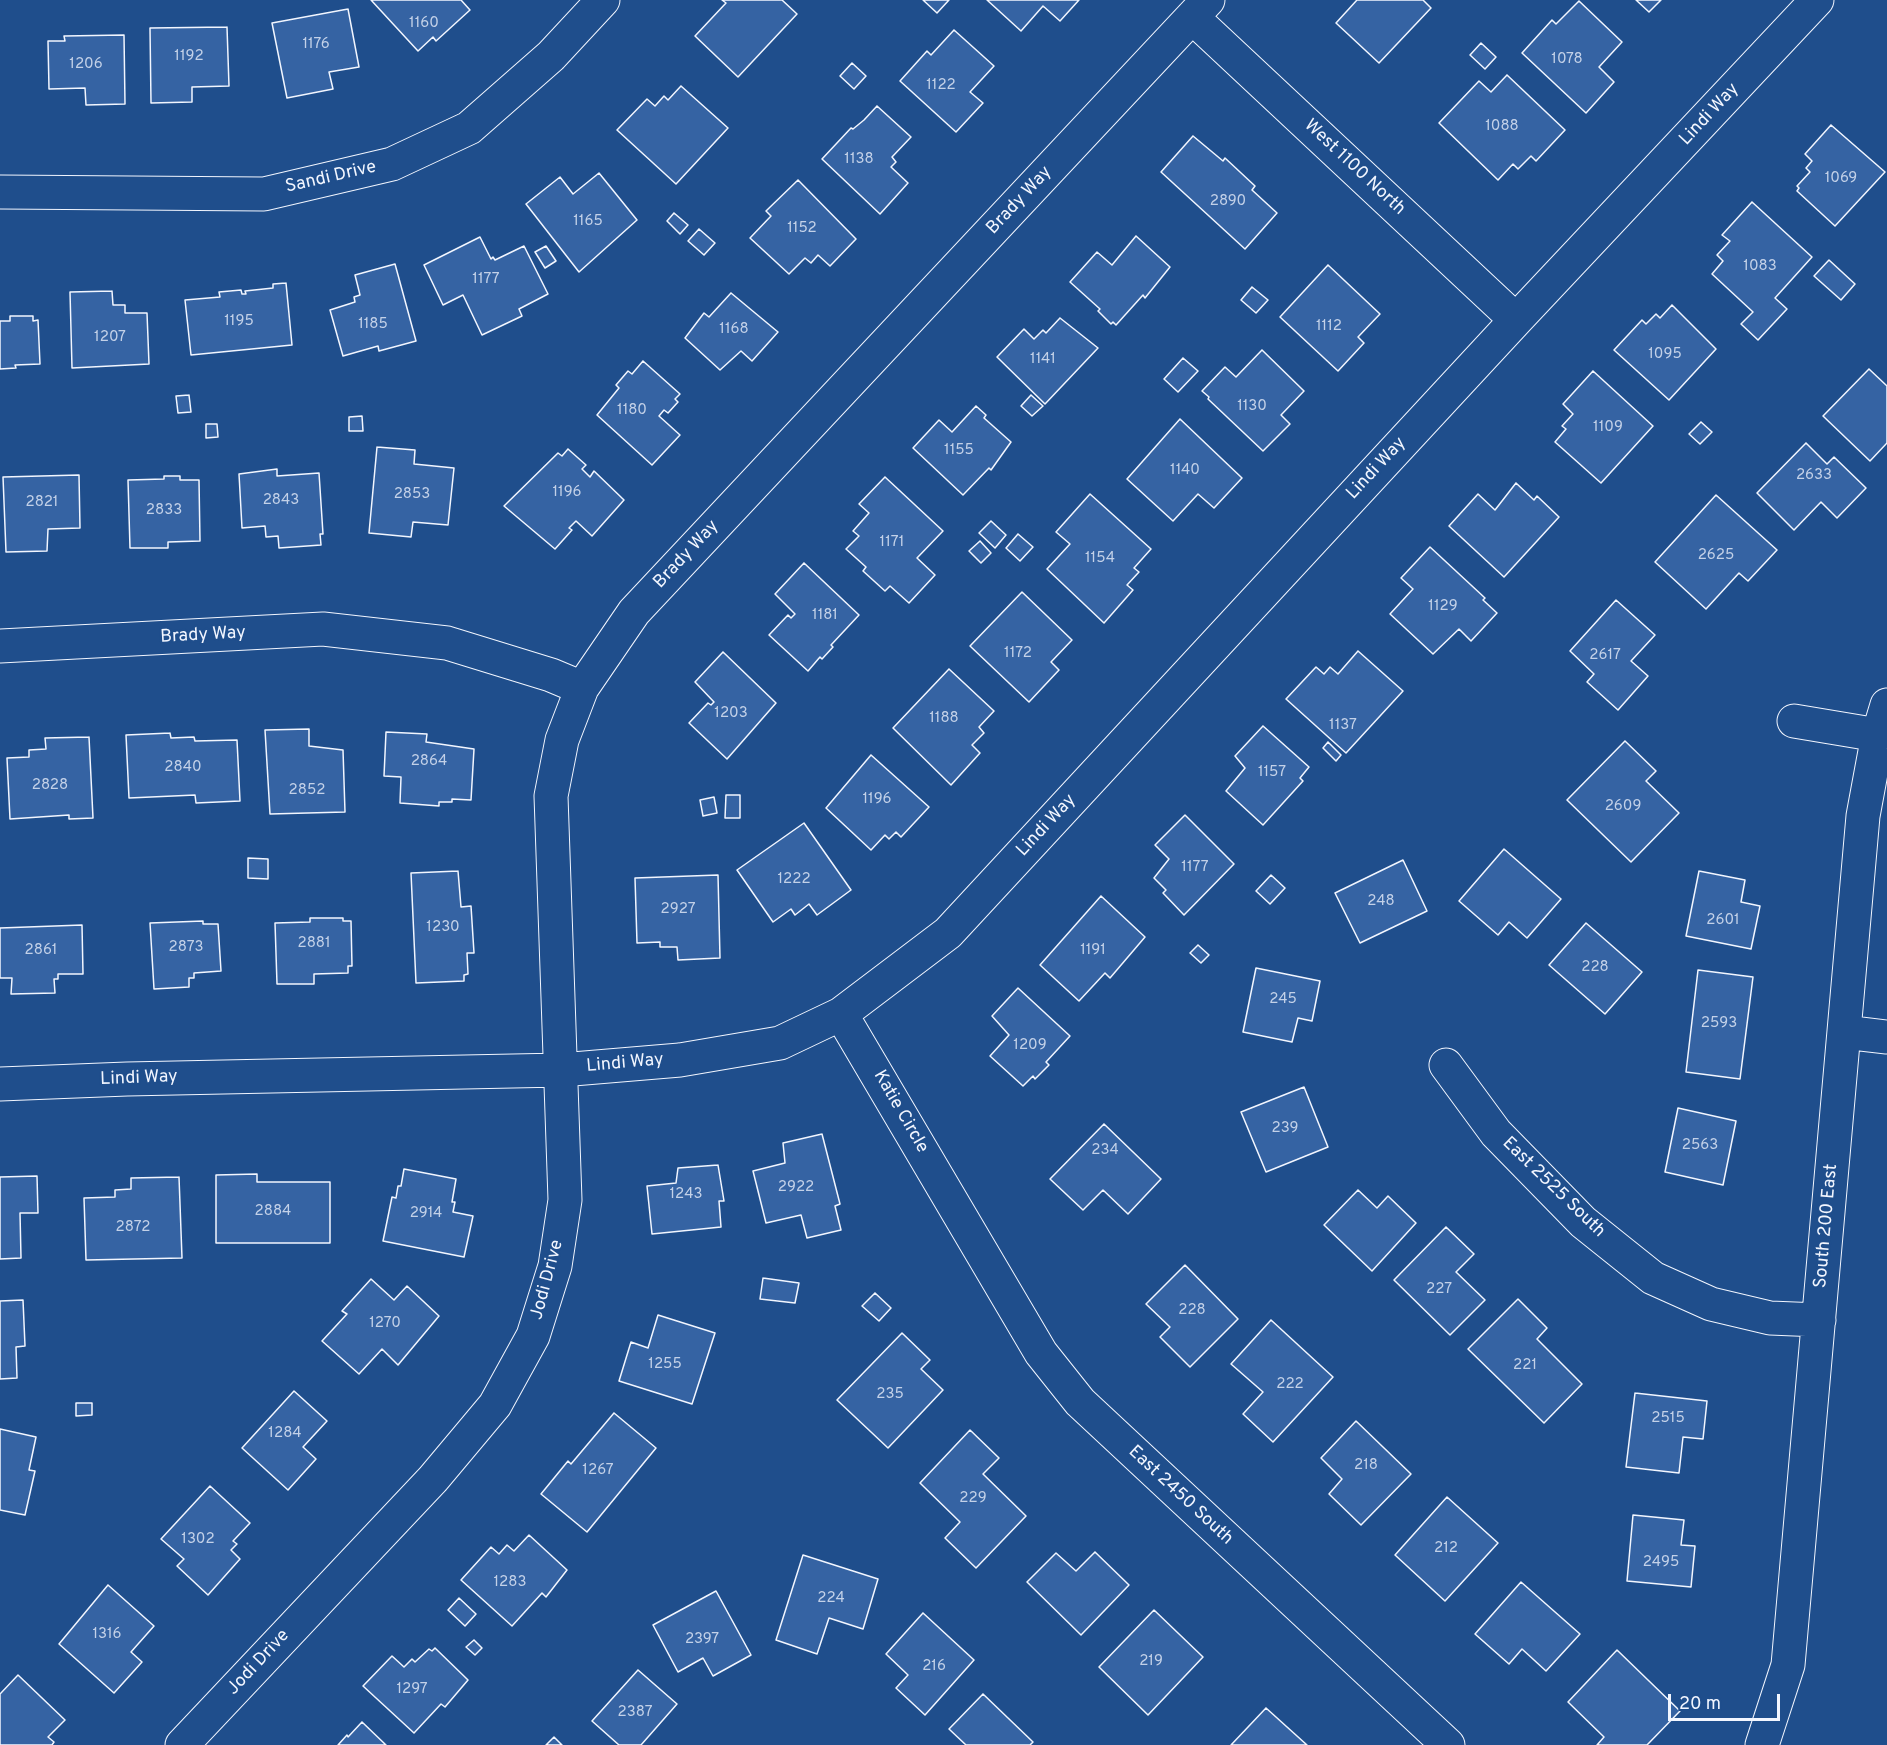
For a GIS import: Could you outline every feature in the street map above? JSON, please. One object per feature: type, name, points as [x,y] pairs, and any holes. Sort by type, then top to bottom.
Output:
[{"type":"street","name":"Sandi Drive","points":[[0,192],[264,194],[392,164],[469,128],[551,56],[603,0]]},
{"type":"street","name":"Lindi Way","points":[[0,1084],[127,1079],[561,1070],[680,1060],[780,1043],[842,1014],[948,933],[1516,320],[1818,0]]},
{"type":"street","name":"West 1100 North","points":[[1200,9],[1516,320]]},
{"type":"street","name":"Brady Way","points":[[0,646],[323,629],[447,643],[551,675],[582,688],[634,612],[1200,9]]},
{"type":"street","name":"Jodi Drive","points":[[182,1745],[433,1479],[500,1395],[533,1336],[555,1266],[565,1200],[551,796],[562,740],[582,688]]},
{"type":"street","points":[[1794,721],[1883,720]]},
{"type":"street","name":"South 200 East","points":[[1762,1745],[1788,1665],[1863,816],[1883,720]]},
{"type":"street","name":"Katie Circle","points":[[842,1014],[957,1210]]},
{"type":"street","points":[[1844,1032],[1887,1037]]},
{"type":"street","name":"East 2525 South","points":[[1446,1065],[1496,1133],[1575,1214],[1653,1278],[1711,1304],[1770,1318],[1819,1320]]},
{"type":"street","name":"East 2450 South","points":[[957,1210],[1041,1353],[1080,1402],[1448,1745]]},
{"type":"building","points":[[371,0],[461,0],[470,10],[436,41],[433,37],[418,51]]},
{"type":"building","points":[[722,0],[782,0],[797,14],[738,77],[695,36],[726,3]]},
{"type":"building","points":[[923,0],[949,0],[937,13]]},
{"type":"building","points":[[987,0],[1079,0],[1060,21],[1043,6],[1021,31]]},
{"type":"building","points":[[1357,0],[1423,0],[1431,8],[1379,63],[1336,23]]},
{"type":"building","points":[[1636,0],[1661,0],[1649,12]]},
{"type":"building","points":[[1579,1],[1622,42],[1599,67],[1614,82],[1586,113],[1522,53],[1552,20],[1556,24]]},
{"type":"building","points":[[348,9],[359,67],[329,72],[333,89],[287,98],[272,23]]},
{"type":"building","points":[[227,27],[229,86],[192,87],[192,102],[151,103],[150,28]]},
{"type":"building","points":[[954,30],[994,66],[970,92],[983,103],[956,132],[900,81],[927,51],[931,55]]},
{"type":"building","points":[[124,35],[125,104],[86,105],[85,88],[49,89],[48,41],[65,41],[64,36]]},
{"type":"building","points":[[1481,43],[1496,57],[1485,69],[1470,55]]},
{"type":"building","points":[[852,63],[866,76],[854,89],[840,76]]},
{"type":"building","points":[[1507,75],[1565,130],[1536,161],[1531,156],[1518,169],[1513,164],[1498,180],[1439,123],[1479,81],[1491,92]]},
{"type":"building","points":[[681,86],[728,128],[676,184],[617,130],[647,99],[655,106],[664,96],[668,100]]},
{"type":"building","points":[[877,106],[911,137],[892,157],[896,162],[891,167],[908,183],[880,214],[822,159],[851,128],[853,129],[864,120]]},
{"type":"building","points":[[1831,125],[1885,172],[1835,226],[1797,191],[1799,188],[1797,186],[1810,172],[1806,168],[1812,161],[1805,154]]},
{"type":"building","points":[[1193,136],[1223,161],[1225,158],[1255,186],[1252,190],[1277,213],[1245,249],[1161,172]]},
{"type":"building","points":[[599,173],[637,220],[579,272],[526,204],[560,177],[573,194]]},
{"type":"building","points":[[798,180],[856,239],[830,266],[818,255],[811,263],[805,258],[789,274],[750,238],[771,216],[766,211]]},
{"type":"building","points":[[1752,202],[1812,257],[1775,298],[1787,309],[1758,340],[1741,324],[1753,312],[1712,274],[1723,261],[1717,255],[1730,241],[1722,235]]},
{"type":"building","points":[[674,213],[688,225],[680,234],[667,221]]},
{"type":"building","points":[[699,229],[715,243],[704,255],[688,241]]},
{"type":"building","points":[[1136,236],[1170,267],[1145,298],[1143,295],[1116,325],[1113,322],[1111,324],[1098,311],[1100,309],[1070,282],[1097,252],[1112,265]]},
{"type":"building","points":[[480,237],[491,259],[493,257],[495,260],[524,246],[548,294],[519,309],[522,316],[482,335],[463,295],[443,305],[424,265]]},
{"type":"building","points":[[546,246],[556,261],[545,268],[535,252]]},
{"type":"building","points":[[1829,260],[1855,284],[1841,300],[1814,276]]},
{"type":"building","points":[[395,264],[416,341],[379,351],[378,346],[343,356],[330,310],[355,302],[354,297],[360,295],[355,275]]},
{"type":"building","points":[[1328,265],[1380,314],[1358,337],[1364,343],[1338,371],[1280,317]]},
{"type":"building","points":[[286,283],[292,345],[191,355],[185,300],[220,297],[219,292],[241,290],[242,294],[246,294],[245,291],[273,288],[273,284]]},
{"type":"building","points":[[1252,287],[1268,300],[1256,313],[1241,300]]},
{"type":"building","points":[[112,291],[113,305],[125,305],[125,313],[147,313],[149,364],[72,368],[70,292]]},
{"type":"building","points":[[731,293],[778,332],[752,361],[741,351],[720,370],[685,338],[704,313],[709,317]]},
{"type":"building","points":[[1672,305],[1716,349],[1669,400],[1614,350],[1642,320],[1646,324],[1656,314],[1660,318]]},
{"type":"building","points":[[10,316],[33,316],[33,321],[38,320],[40,364],[15,365],[16,368],[0,369],[0,321],[10,321]]},
{"type":"building","points":[[1060,318],[1098,348],[1045,404],[997,357],[1024,329],[1034,339],[1043,330],[1046,333]]},
{"type":"building","points":[[1262,350],[1304,391],[1281,415],[1290,424],[1263,451],[1202,391],[1225,367],[1236,377]]},
{"type":"building","points":[[1183,358],[1198,371],[1178,392],[1164,379]]},
{"type":"building","points":[[643,361],[680,394],[675,399],[678,402],[668,413],[664,410],[659,416],[680,435],[652,465],[597,415],[619,388],[616,385],[628,371],[632,374]]},
{"type":"building","points":[[1869,369],[1887,386],[1887,443],[1870,461],[1823,416]]},
{"type":"building","points":[[1593,371],[1653,426],[1601,483],[1555,442],[1566,429],[1562,426],[1573,414],[1563,404]]},
{"type":"building","points":[[189,395],[191,412],[178,413],[176,396]]},
{"type":"building","points":[[1031,395],[1043,406],[1032,416],[1021,406]]},
{"type":"building","points":[[976,406],[986,415],[984,418],[1011,442],[991,470],[989,468],[963,495],[913,448],[939,420],[952,432]]},
{"type":"building","points":[[362,416],[363,431],[349,431],[349,417]]},
{"type":"building","points":[[1180,419],[1242,478],[1214,508],[1198,494],[1173,521],[1127,479]]},
{"type":"building","points":[[1701,422],[1712,432],[1700,444],[1689,434]]},
{"type":"building","points":[[206,424],[217,424],[218,437],[206,438]]},
{"type":"building","points":[[1806,443],[1827,464],[1834,457],[1866,488],[1837,518],[1821,502],[1794,530],[1757,493]]},
{"type":"building","points":[[377,447],[415,450],[414,464],[454,468],[448,525],[413,522],[411,537],[369,533]]},
{"type":"building","points":[[568,449],[586,465],[582,469],[590,477],[594,471],[624,500],[592,536],[576,521],[569,528],[572,530],[555,549],[504,506],[558,453],[562,456]]},
{"type":"building","points":[[277,469],[277,476],[319,473],[323,534],[320,534],[321,545],[279,548],[278,536],[266,537],[265,526],[242,528],[239,474]]},
{"type":"building","points":[[79,475],[80,528],[48,529],[47,551],[6,552],[3,477]]},
{"type":"building","points":[[164,476],[180,476],[180,480],[199,480],[200,541],[168,542],[168,548],[130,548],[128,480],[164,479]]},
{"type":"building","points":[[885,477],[943,531],[917,558],[935,575],[909,603],[890,586],[885,591],[863,571],[866,567],[846,549],[859,536],[853,531],[869,513],[859,504]]},
{"type":"building","points":[[1516,483],[1534,500],[1537,496],[1559,517],[1504,577],[1449,526],[1478,494],[1495,510]]},
{"type":"building","points":[[1090,494],[1151,549],[1134,568],[1139,572],[1127,585],[1133,590],[1104,623],[1047,569],[1070,544],[1056,532]]},
{"type":"building","points":[[1716,495],[1777,550],[1748,581],[1739,573],[1706,609],[1655,562]]},
{"type":"building","points":[[991,521],[1006,535],[995,548],[979,533]]},
{"type":"building","points":[[1018,534],[1033,547],[1020,561],[1006,548]]},
{"type":"building","points":[[980,541],[991,553],[981,563],[969,551]]},
{"type":"building","points":[[1430,547],[1485,598],[1483,600],[1497,613],[1471,641],[1459,629],[1433,654],[1390,614],[1413,589],[1401,578]]},
{"type":"building","points":[[804,563],[859,615],[831,645],[833,647],[808,671],[769,635],[788,615],[791,618],[795,614],[775,594]]},
{"type":"building","points":[[1022,592],[1072,640],[1051,662],[1059,670],[1029,702],[970,646]]},
{"type":"building","points":[[1616,600],[1655,635],[1631,661],[1648,676],[1618,710],[1587,682],[1594,674],[1570,651]]},
{"type":"building","points":[[1358,651],[1403,691],[1346,753],[1286,699],[1316,667],[1324,674],[1330,667],[1338,674]]},
{"type":"building","points":[[723,652],[776,703],[727,759],[689,723],[708,703],[711,705],[714,702],[695,682]]},
{"type":"building","points":[[949,669],[994,711],[979,727],[984,733],[972,745],[980,753],[951,785],[893,728]]},
{"type":"building","points":[[1263,726],[1309,767],[1300,778],[1303,781],[1263,825],[1226,791],[1245,768],[1235,756]]},
{"type":"building","points":[[309,729],[309,746],[343,750],[345,812],[270,814],[265,730]]},
{"type":"building","points":[[386,732],[427,734],[426,742],[474,749],[471,800],[452,799],[452,802],[439,802],[439,806],[400,803],[401,777],[384,776]]},
{"type":"building","points":[[170,733],[171,738],[194,737],[195,741],[237,740],[240,801],[196,803],[195,795],[129,798],[126,735]]},
{"type":"building","points":[[89,737],[93,818],[69,819],[69,815],[10,819],[7,758],[29,757],[29,750],[46,749],[45,738]]},
{"type":"building","points":[[1625,741],[1656,771],[1646,781],[1679,813],[1631,862],[1567,800]]},
{"type":"building","points":[[1328,742],[1341,755],[1336,761],[1323,748]]},
{"type":"building","points":[[871,755],[929,807],[901,837],[896,832],[889,839],[885,835],[871,850],[826,808]]},
{"type":"building","points":[[726,795],[740,795],[740,818],[725,818]]},
{"type":"building","points":[[714,797],[717,813],[703,816],[700,800]]},
{"type":"building","points":[[1185,815],[1234,864],[1184,915],[1163,893],[1166,890],[1154,878],[1169,859],[1155,845]]},
{"type":"building","points":[[804,823],[851,890],[817,915],[809,904],[795,915],[791,909],[773,922],[737,870]]},
{"type":"building","points":[[1504,849],[1561,899],[1527,938],[1509,922],[1498,935],[1459,901]]},
{"type":"building","points":[[248,858],[268,859],[268,879],[248,878]]},
{"type":"building","points":[[1403,860],[1427,911],[1360,943],[1335,893]]},
{"type":"building","points":[[458,871],[461,907],[471,906],[474,953],[467,953],[468,974],[464,975],[464,981],[416,983],[411,873]]},
{"type":"building","points":[[1699,871],[1745,880],[1741,902],[1760,906],[1751,949],[1686,936]]},
{"type":"building","points":[[718,875],[720,958],[678,960],[677,947],[660,947],[660,942],[637,943],[635,878]]},
{"type":"building","points":[[1271,875],[1285,888],[1270,904],[1256,891]]},
{"type":"building","points":[[1101,896],[1145,937],[1110,978],[1105,973],[1079,1001],[1040,965]]},
{"type":"building","points":[[310,918],[343,918],[343,921],[351,921],[352,966],[348,966],[348,973],[314,974],[314,984],[277,984],[275,923],[310,922]]},
{"type":"building","points":[[203,921],[203,924],[218,924],[221,971],[194,973],[194,978],[189,978],[189,987],[154,989],[150,923]]},
{"type":"building","points":[[1586,923],[1642,972],[1605,1014],[1549,965]]},
{"type":"building","points":[[82,925],[83,974],[58,974],[58,979],[54,979],[55,993],[11,994],[12,978],[0,978],[0,928]]},
{"type":"building","points":[[1198,945],[1209,955],[1201,963],[1190,953]]},
{"type":"building","points":[[1256,968],[1320,981],[1312,1021],[1298,1018],[1292,1042],[1243,1032]]},
{"type":"building","points":[[1698,970],[1753,977],[1740,1079],[1686,1072]]},
{"type":"building","points":[[1018,988],[1070,1036],[1046,1062],[1049,1065],[1035,1079],[1033,1076],[1023,1086],[990,1056],[1009,1035],[992,1016]]},
{"type":"building","points":[[1304,1087],[1328,1147],[1266,1172],[1241,1112]]},
{"type":"building","points":[[1678,1108],[1736,1121],[1723,1185],[1665,1172]]},
{"type":"building","points":[[1104,1124],[1161,1179],[1128,1214],[1103,1190],[1083,1210],[1050,1179]]},
{"type":"building","points":[[822,1134],[840,1204],[835,1206],[841,1230],[807,1238],[801,1215],[766,1223],[753,1171],[785,1163],[783,1143]]},
{"type":"building","points":[[718,1165],[724,1201],[719,1201],[721,1227],[652,1234],[647,1186],[676,1183],[678,1168]]},
{"type":"building","points":[[404,1169],[456,1179],[452,1202],[455,1202],[453,1212],[473,1216],[464,1257],[383,1241],[392,1197],[396,1198]]},
{"type":"building","points":[[257,1174],[257,1182],[330,1182],[330,1243],[216,1243],[216,1175]]},
{"type":"building","points":[[37,1176],[38,1213],[20,1213],[21,1258],[0,1259],[0,1177]]},
{"type":"building","points":[[179,1177],[182,1258],[86,1260],[84,1198],[115,1197],[115,1190],[131,1189],[131,1178]]},
{"type":"building","points":[[1358,1190],[1377,1208],[1388,1196],[1416,1223],[1372,1271],[1324,1225]]},
{"type":"building","points":[[1446,1227],[1474,1254],[1456,1272],[1485,1300],[1450,1335],[1394,1280]]},
{"type":"building","points":[[1185,1265],[1238,1319],[1190,1367],[1160,1337],[1170,1327],[1146,1304]]},
{"type":"building","points":[[763,1278],[799,1283],[795,1303],[760,1299]]},
{"type":"building","points":[[371,1279],[394,1300],[407,1286],[439,1316],[398,1365],[382,1349],[359,1374],[322,1341],[347,1314],[342,1311]]},
{"type":"building","points":[[875,1293],[891,1308],[879,1321],[862,1306]]},
{"type":"building","points":[[1518,1299],[1547,1328],[1537,1339],[1582,1384],[1544,1423],[1468,1349]]},
{"type":"building","points":[[23,1300],[25,1346],[16,1347],[17,1378],[0,1379],[0,1301]]},
{"type":"building","points":[[658,1315],[715,1333],[692,1404],[619,1381],[631,1342],[648,1348]]},
{"type":"building","points":[[1271,1320],[1333,1377],[1273,1442],[1243,1414],[1263,1392],[1231,1364]]},
{"type":"building","points":[[902,1333],[930,1360],[921,1369],[943,1390],[888,1448],[837,1400]]},
{"type":"building","points":[[294,1391],[327,1421],[303,1447],[316,1459],[288,1490],[242,1448]]},
{"type":"building","points":[[1635,1393],[1707,1401],[1703,1439],[1683,1437],[1679,1473],[1626,1467]]},
{"type":"building","points":[[76,1403],[92,1403],[92,1415],[76,1416]]},
{"type":"building","points":[[614,1413],[656,1448],[587,1532],[541,1494],[568,1461],[571,1464]]},
{"type":"building","points":[[1356,1421],[1411,1474],[1361,1525],[1329,1494],[1342,1479],[1321,1458]]},
{"type":"building","points":[[0,1429],[36,1437],[29,1470],[35,1471],[25,1515],[0,1510]]},
{"type":"building","points":[[970,1430],[999,1458],[983,1474],[1026,1516],[976,1568],[945,1538],[960,1522],[920,1483]]},
{"type":"building","points":[[210,1486],[250,1523],[233,1541],[237,1544],[231,1550],[240,1559],[208,1595],[177,1566],[184,1559],[161,1539]]},
{"type":"building","points":[[1447,1497],[1498,1543],[1445,1601],[1395,1555]]},
{"type":"building","points":[[1633,1515],[1684,1520],[1681,1545],[1695,1546],[1691,1587],[1627,1581]]},
{"type":"building","points":[[529,1535],[567,1570],[546,1597],[542,1593],[512,1626],[461,1580],[491,1547],[499,1554],[507,1545],[514,1551]]},
{"type":"building","points":[[1095,1552],[1129,1585],[1081,1635],[1027,1582],[1056,1553],[1076,1571]]},
{"type":"building","points":[[803,1555],[878,1579],[863,1629],[829,1618],[817,1654],[776,1640]]},
{"type":"building","points":[[1521,1582],[1580,1634],[1546,1671],[1522,1649],[1509,1664],[1475,1634]]},
{"type":"building","points":[[108,1585],[154,1626],[131,1652],[142,1662],[114,1693],[59,1644]]},
{"type":"building","points":[[716,1591],[751,1655],[713,1676],[703,1658],[678,1672],[653,1625]]},
{"type":"building","points":[[459,1598],[476,1614],[465,1626],[448,1610]]},
{"type":"building","points":[[1154,1610],[1203,1657],[1148,1715],[1099,1667]]},
{"type":"building","points":[[923,1613],[974,1660],[925,1715],[896,1688],[908,1675],[886,1654]]},
{"type":"building","points":[[474,1640],[482,1648],[475,1655],[466,1647]]},
{"type":"building","points":[[435,1648],[468,1680],[445,1707],[441,1704],[414,1733],[363,1686],[392,1656],[404,1667],[412,1659],[415,1662],[429,1649],[432,1651]]},
{"type":"building","points":[[1617,1650],[1680,1711],[1647,1745],[1597,1745],[1604,1737],[1568,1702]]},
{"type":"building","points":[[638,1670],[677,1704],[641,1745],[619,1745],[592,1721]]},
{"type":"building","points":[[18,1675],[65,1720],[48,1737],[54,1742],[52,1745],[0,1745],[0,1694]]},
{"type":"building","points":[[983,1694],[1033,1742],[1030,1745],[966,1745],[949,1729]]},
{"type":"building","points":[[1266,1708],[1307,1745],[1231,1745]]},
{"type":"building","points":[[362,1722],[386,1745],[338,1745],[347,1735],[348,1737]]},
{"type":"building","points":[[554,1737],[562,1745],[546,1745]]}]
